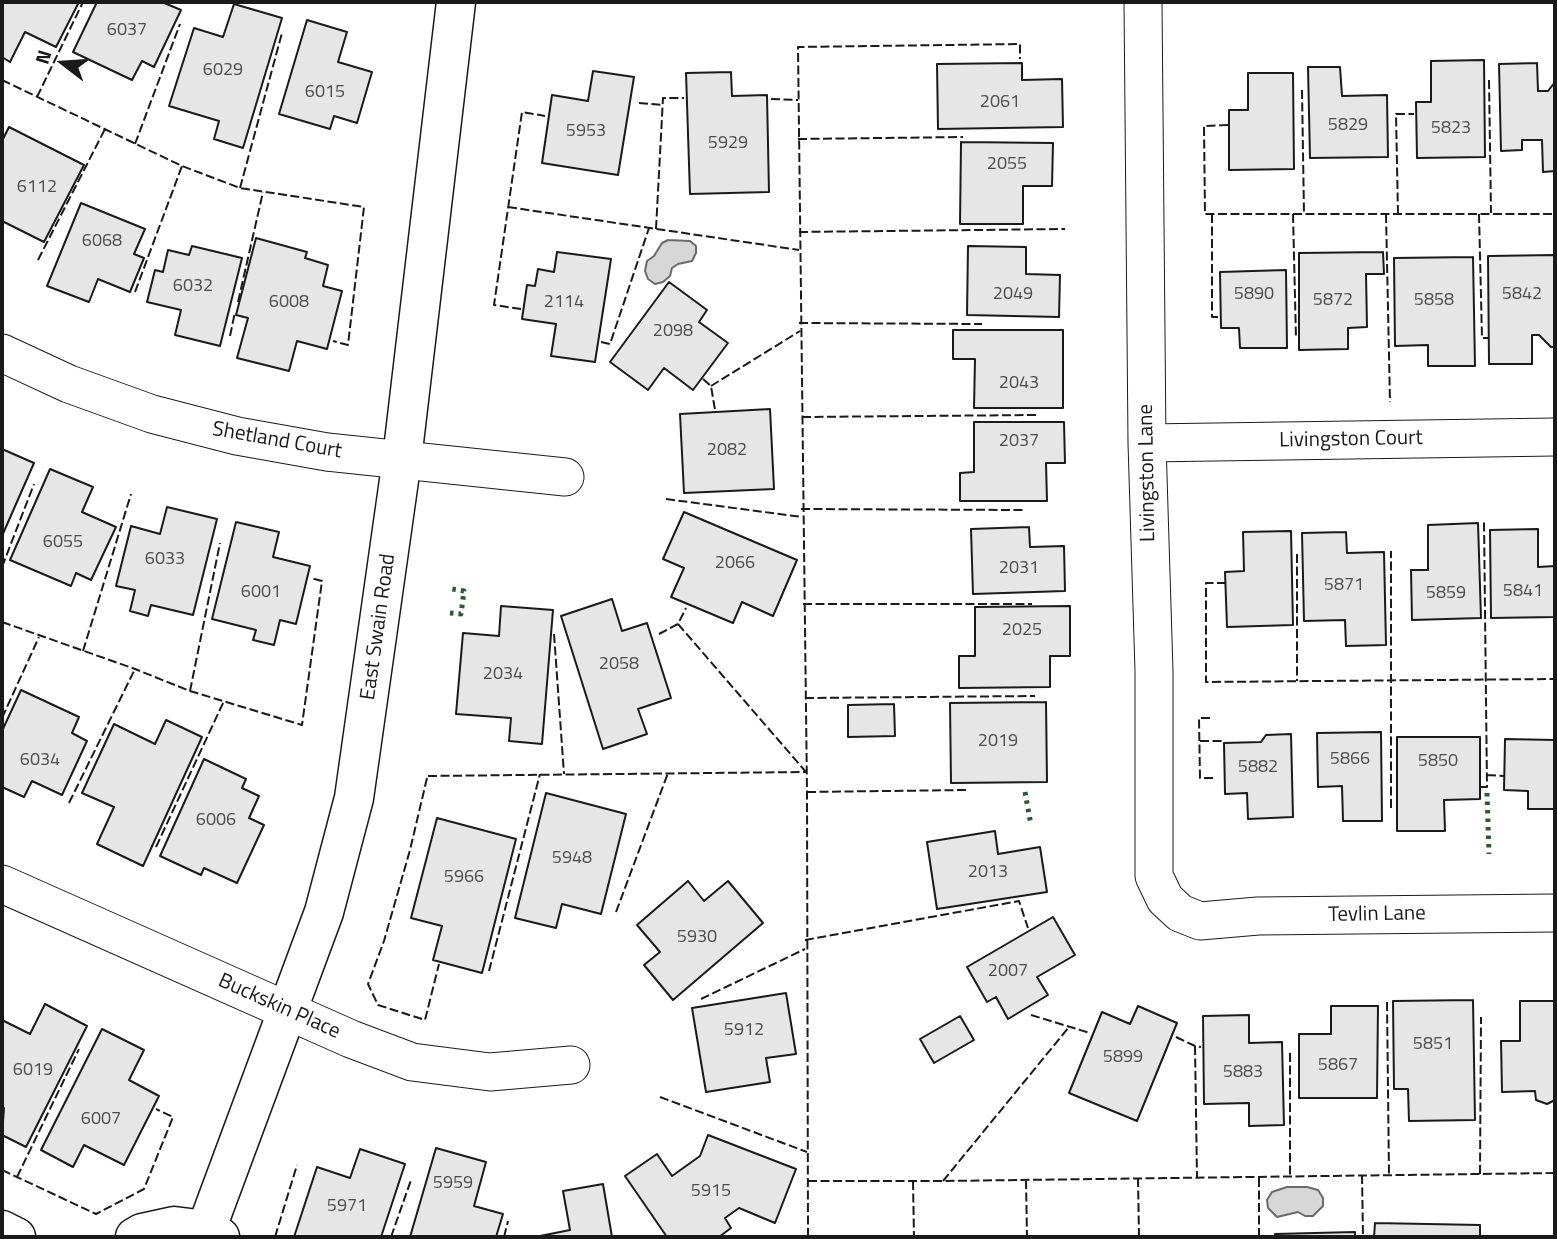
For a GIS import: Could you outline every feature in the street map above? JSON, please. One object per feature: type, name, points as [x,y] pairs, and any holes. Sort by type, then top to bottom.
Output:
[{"type":"street","name":"East Swain Road","points":[[213,1234],[324,912],[354,798],[402,459],[456,2]]},
{"type":"street","name":"Livingston Lane","points":[[1143,2],[1147,443],[1154,671],[1154,876],[1165,899],[1180,913],[1200,921]]},
{"type":"street","name":"Shetland Court","points":[[2,353],[69,384],[152,414],[225,433],[327,452],[565,477]]},
{"type":"street","name":"Livingston Court","points":[[1147,443],[1555,437]]},
{"type":"street","name":"Buckskin Place","points":[[2,884],[351,1039],[412,1062],[490,1072],[570,1065]]},
{"type":"street","name":"Tevlin Lane","points":[[1200,921],[1258,916],[1555,913]]},
{"type":"street","points":[[135,1237],[174,1226],[213,1234]]},
{"type":"street","points":[[2,1230],[16,1237]]},
{"type":"shaded area","points":[[668,240],[690,241],[696,246],[696,253],[692,261],[678,264],[672,268],[670,276],[655,284],[648,279],[645,271],[647,261],[654,256],[662,243]]},
{"type":"shaded area","points":[[1287,1187],[1318,1190],[1323,1198],[1323,1206],[1313,1216],[1298,1212],[1277,1217],[1268,1208],[1267,1200],[1272,1192]]},
{"type":"building","points":[[2,2],[79,2],[56,47],[25,32],[10,62],[2,57]]},
{"type":"building","points":[[97,2],[162,2],[181,10],[154,67],[142,61],[132,80],[73,52]]},
{"type":"building","points":[[234,4],[282,18],[243,148],[214,139],[219,121],[169,106],[194,28],[223,37]]},
{"type":"building","points":[[307,20],[347,32],[338,62],[372,72],[357,123],[334,116],[330,129],[279,114]]},
{"type":"building","points":[[1484,60],[1485,157],[1417,158],[1416,102],[1431,102],[1431,61]]},
{"type":"building","points":[[1022,63],[1022,80],[1062,79],[1063,127],[938,129],[937,64]]},
{"type":"building","points":[[1537,63],[1538,91],[1548,91],[1555,82],[1555,171],[1543,172],[1542,140],[1522,140],[1522,150],[1501,151],[1499,64]]},
{"type":"building","points":[[1308,67],[1340,67],[1342,96],[1387,95],[1388,157],[1310,158]]},
{"type":"building","points":[[593,71],[634,77],[618,175],[542,163],[552,95],[588,101]]},
{"type":"building","points":[[731,72],[732,96],[767,95],[769,192],[690,194],[686,73]]},
{"type":"building","points":[[1248,73],[1293,73],[1294,169],[1229,170],[1229,110],[1248,110]]},
{"type":"building","points":[[9,127],[84,165],[44,242],[2,221],[2,141]]},
{"type":"building","points":[[961,142],[1053,143],[1052,186],[1023,186],[1023,224],[960,224]]},
{"type":"building","points":[[81,203],[145,229],[134,254],[144,258],[130,292],[98,279],[89,302],[47,286]]},
{"type":"building","points":[[256,238],[307,252],[305,258],[328,265],[323,286],[342,291],[327,349],[297,341],[289,371],[237,358],[248,318],[236,315]]},
{"type":"building","points":[[192,246],[242,258],[220,346],[175,335],[181,310],[147,302],[155,270],[163,272],[168,250],[189,255]]},
{"type":"building","points":[[968,246],[1026,247],[1026,274],[1060,275],[1059,317],[967,315]]},
{"type":"building","points":[[557,252],[611,259],[595,362],[551,356],[556,324],[522,319],[527,285],[535,286],[538,269],[554,272]]},
{"type":"building","points":[[1383,252],[1384,274],[1366,274],[1367,327],[1348,328],[1348,349],[1299,350],[1299,253]]},
{"type":"building","points":[[1555,255],[1555,347],[1551,347],[1539,335],[1532,335],[1532,364],[1489,364],[1488,256]]},
{"type":"building","points":[[1473,257],[1475,366],[1428,366],[1428,345],[1395,346],[1394,258]]},
{"type":"building","points":[[1286,270],[1287,348],[1240,348],[1239,328],[1221,328],[1220,272]]},
{"type":"building","points":[[669,282],[707,310],[699,322],[728,343],[693,390],[664,368],[648,390],[610,362]]},
{"type":"building","points":[[953,330],[1063,330],[1063,408],[974,408],[975,359],[953,359]]},
{"type":"building","points":[[770,409],[774,489],[684,493],[680,414]]},
{"type":"building","points":[[974,422],[1064,422],[1065,463],[1046,463],[1047,501],[960,501],[960,473],[974,472]]},
{"type":"building","points":[[2,449],[34,463],[2,536]]},
{"type":"building","points":[[50,469],[93,487],[82,512],[116,527],[91,580],[76,573],[71,586],[10,560]]},
{"type":"building","points":[[167,507],[217,519],[193,615],[151,605],[148,616],[130,611],[135,590],[116,586],[131,526],[160,534]]},
{"type":"building","points":[[684,512],[797,560],[773,616],[742,602],[733,623],[671,597],[684,568],[663,559]]},
{"type":"building","points":[[236,522],[279,532],[273,557],[310,566],[296,624],[280,620],[274,645],[253,640],[256,630],[212,619]]},
{"type":"building","points":[[1478,523],[1481,618],[1412,620],[1411,570],[1428,570],[1428,525]]},
{"type":"building","points":[[1029,527],[1030,547],[1064,546],[1065,591],[973,594],[971,529]]},
{"type":"building","points":[[1538,529],[1538,567],[1555,566],[1555,617],[1491,618],[1490,530]]},
{"type":"building","points":[[1291,531],[1293,625],[1227,627],[1225,572],[1244,571],[1243,532]]},
{"type":"building","points":[[1346,532],[1347,553],[1384,552],[1386,645],[1346,646],[1345,620],[1304,621],[1302,533]]},
{"type":"building","points":[[612,599],[622,631],[647,623],[671,698],[638,709],[647,734],[603,749],[561,616]]},
{"type":"building","points":[[501,606],[553,610],[542,744],[509,741],[511,718],[456,714],[463,633],[499,636]]},
{"type":"building","points":[[1070,606],[1070,656],[1050,656],[1050,687],[959,688],[959,656],[975,656],[975,607]]},
{"type":"building","points":[[21,690],[79,717],[72,733],[87,741],[62,795],[32,781],[24,797],[2,787],[2,731]]},
{"type":"building","points":[[1046,702],[1047,782],[951,783],[950,703]]},
{"type":"building","points":[[894,704],[895,736],[848,737],[848,705]]},
{"type":"building","points":[[166,720],[202,737],[143,866],[97,844],[114,807],[82,793],[114,724],[155,744]]},
{"type":"building","points":[[1381,732],[1382,821],[1343,821],[1342,786],[1318,787],[1317,733]]},
{"type":"building","points":[[1291,734],[1293,817],[1248,819],[1247,793],[1225,794],[1224,743],[1261,742],[1266,735]]},
{"type":"building","points":[[1397,737],[1480,737],[1480,799],[1444,800],[1445,831],[1397,831]]},
{"type":"building","points":[[1505,739],[1555,740],[1555,809],[1528,809],[1528,791],[1504,790]]},
{"type":"building","points":[[204,759],[246,779],[242,788],[259,796],[249,818],[264,825],[237,883],[204,868],[201,875],[160,856]]},
{"type":"building","points":[[546,793],[626,814],[601,914],[562,904],[556,928],[515,918]]},
{"type":"building","points":[[437,818],[516,839],[482,973],[433,960],[442,926],[411,918]]},
{"type":"building","points":[[995,831],[998,854],[1040,847],[1047,892],[937,909],[927,842]]},
{"type":"building","points":[[688,881],[704,901],[728,881],[763,923],[673,1000],[644,965],[660,952],[637,925]]},
{"type":"building","points":[[1053,917],[1075,955],[1037,977],[1048,995],[1008,1019],[996,997],[987,1002],[967,967]]},
{"type":"building","points":[[786,993],[796,1054],[766,1058],[770,1082],[706,1092],[692,1008]]},
{"type":"building","points":[[1473,1000],[1475,1120],[1409,1121],[1408,1089],[1394,1089],[1393,1001]]},
{"type":"building","points":[[1520,1001],[1555,1001],[1555,1100],[1547,1104],[1536,1100],[1535,1091],[1502,1092],[1501,1041],[1520,1041]]},
{"type":"building","points":[[45,1004],[87,1026],[26,1147],[2,1135],[2,1020],[30,1034]]},
{"type":"building","points":[[1138,1006],[1177,1023],[1137,1121],[1069,1093],[1102,1012],[1130,1024]]},
{"type":"building","points":[[1331,1006],[1378,1006],[1377,1098],[1299,1098],[1299,1034],[1331,1034]]},
{"type":"building","points":[[1249,1015],[1249,1043],[1282,1042],[1284,1125],[1249,1126],[1249,1103],[1204,1104],[1203,1016]]},
{"type":"building","points":[[960,1016],[974,1040],[934,1063],[920,1039]]},
{"type":"building","points":[[102,1029],[144,1050],[129,1080],[159,1096],[124,1165],[84,1145],[73,1167],[41,1150]]},
{"type":"building","points":[[708,1135],[796,1169],[775,1223],[739,1208],[725,1218],[731,1228],[719,1237],[667,1237],[625,1176],[657,1154],[672,1176],[700,1156]]},
{"type":"building","points":[[436,1148],[486,1162],[474,1206],[503,1214],[496,1237],[410,1237]]},
{"type":"building","points":[[360,1149],[405,1164],[381,1237],[294,1237],[317,1167],[350,1178]]},
{"type":"building","points":[[603,1184],[612,1237],[535,1237],[570,1230],[563,1191]]},
{"type":"building","points":[[1375,1223],[1480,1225],[1480,1237],[1374,1237]]},
{"type":"building","points":[[1355,1232],[1355,1237],[1275,1237],[1275,1234]]},
{"type":"hedge","points":[[450,613],[461,614],[464,591],[452,589]]},
{"type":"hedge","points":[[1025,792],[1031,825]]},
{"type":"hedge","points":[[1487,793],[1489,854]]},
{"type":"fence","points":[[37,97],[83,2]]},
{"type":"fence","points":[[135,144],[180,24]]},
{"type":"fence","points":[[240,188],[282,33]]},
{"type":"fence","points":[[808,1237],[807,792],[798,47],[1020,44],[1020,59]]},
{"type":"fence","points":[[2,80],[182,166],[240,188],[364,207],[348,345],[333,341]]},
{"type":"fence","points":[[1489,80],[1491,213]]},
{"type":"fence","points":[[1302,90],[1304,214]]},
{"type":"fence","points":[[656,229],[663,98],[684,98]]},
{"type":"fence","points":[[771,99],[798,100]]},
{"type":"fence","points":[[639,103],[663,105]]},
{"type":"fence","points":[[521,309],[494,305],[522,112],[545,116]]},
{"type":"fence","points":[[1398,214],[1396,114],[1414,114]]},
{"type":"fence","points":[[1228,125],[1204,126],[1205,214],[1555,214]]},
{"type":"fence","points":[[38,260],[105,129]]},
{"type":"fence","points":[[798,139],[963,137]]},
{"type":"fence","points":[[135,292],[182,166]]},
{"type":"fence","points":[[238,302],[263,192]]},
{"type":"fence","points":[[508,207],[799,250]]},
{"type":"fence","points":[[1212,214],[1212,317],[1221,317]]},
{"type":"fence","points":[[1293,214],[1296,339]]},
{"type":"fence","points":[[1386,214],[1390,402]]},
{"type":"fence","points":[[1479,214],[1482,338],[1488,338]]},
{"type":"fence","points":[[601,342],[610,344],[649,228]]},
{"type":"fence","points":[[799,232],[1065,229]]},
{"type":"fence","points":[[230,336],[235,312]]},
{"type":"fence","points":[[799,323],[982,324]]},
{"type":"fence","points":[[711,386],[800,331]]},
{"type":"fence","points":[[703,379],[711,386],[715,410]]},
{"type":"fence","points":[[802,417],[1037,415]]},
{"type":"fence","points":[[2,567],[34,484]]},
{"type":"fence","points":[[83,651],[131,494]]},
{"type":"fence","points":[[666,499],[802,517]]},
{"type":"fence","points":[[801,509],[1024,510]]},
{"type":"fence","points":[[1480,787],[1487,787],[1484,521]]},
{"type":"fence","points":[[190,691],[220,543]]},
{"type":"fence","points":[[1391,551],[1391,808]]},
{"type":"fence","points":[[1297,554],[1297,681]]},
{"type":"fence","points":[[2,622],[190,691],[302,725],[322,581],[311,578]]},
{"type":"fence","points":[[1226,583],[1206,583],[1206,682],[1555,679]]},
{"type":"fence","points":[[803,604],[1032,604]]},
{"type":"fence","points":[[659,634],[678,624],[686,608]]},
{"type":"fence","points":[[678,624],[806,772]]},
{"type":"fence","points":[[554,634],[564,774]]},
{"type":"fence","points":[[2,718],[39,637]]},
{"type":"fence","points":[[69,803],[135,669]]},
{"type":"fence","points":[[805,698],[1035,696]]},
{"type":"fence","points":[[156,847],[224,701]]},
{"type":"fence","points":[[1210,718],[1199,718],[1200,778],[1215,778]]},
{"type":"fence","points":[[1200,741],[1222,741]]},
{"type":"fence","points":[[428,776],[806,772]]},
{"type":"fence","points":[[616,912],[668,773]]},
{"type":"fence","points":[[489,971],[540,774]]},
{"type":"fence","points":[[1487,775],[1504,776]]},
{"type":"fence","points":[[427,778],[384,941],[368,984],[378,1005],[425,1020],[439,964]]},
{"type":"fence","points":[[807,792],[966,790]]},
{"type":"fence","points":[[805,940],[1019,901],[1028,928]]},
{"type":"fence","points":[[701,999],[805,949]]},
{"type":"fence","points":[[1387,1002],[1389,1175]]},
{"type":"fence","points":[[1031,1015],[1090,1033]]},
{"type":"fence","points":[[1480,1174],[1481,1017]]},
{"type":"fence","points":[[943,1181],[1069,1027]]},
{"type":"fence","points":[[1176,1037],[1201,1047]]},
{"type":"fence","points":[[1195,1046],[1197,1177]]},
{"type":"fence","points":[[17,1177],[79,1049]]},
{"type":"fence","points":[[1290,1053],[1290,1176]]},
{"type":"fence","points":[[660,1097],[807,1152]]},
{"type":"fence","points":[[2,1170],[96,1214],[144,1189],[173,1117],[156,1109]]},
{"type":"fence","points":[[275,1237],[297,1165]]},
{"type":"fence","points":[[808,1181],[1555,1173]]},
{"type":"fence","points":[[1362,1175],[1363,1237]]},
{"type":"fence","points":[[1259,1177],[1259,1237]]},
{"type":"fence","points":[[1138,1178],[1139,1237]]},
{"type":"fence","points":[[391,1237],[411,1180]]},
{"type":"fence","points":[[1026,1180],[1027,1237]]},
{"type":"fence","points":[[913,1181],[914,1237]]},
{"type":"fence","points":[[504,1237],[508,1221]]}]
